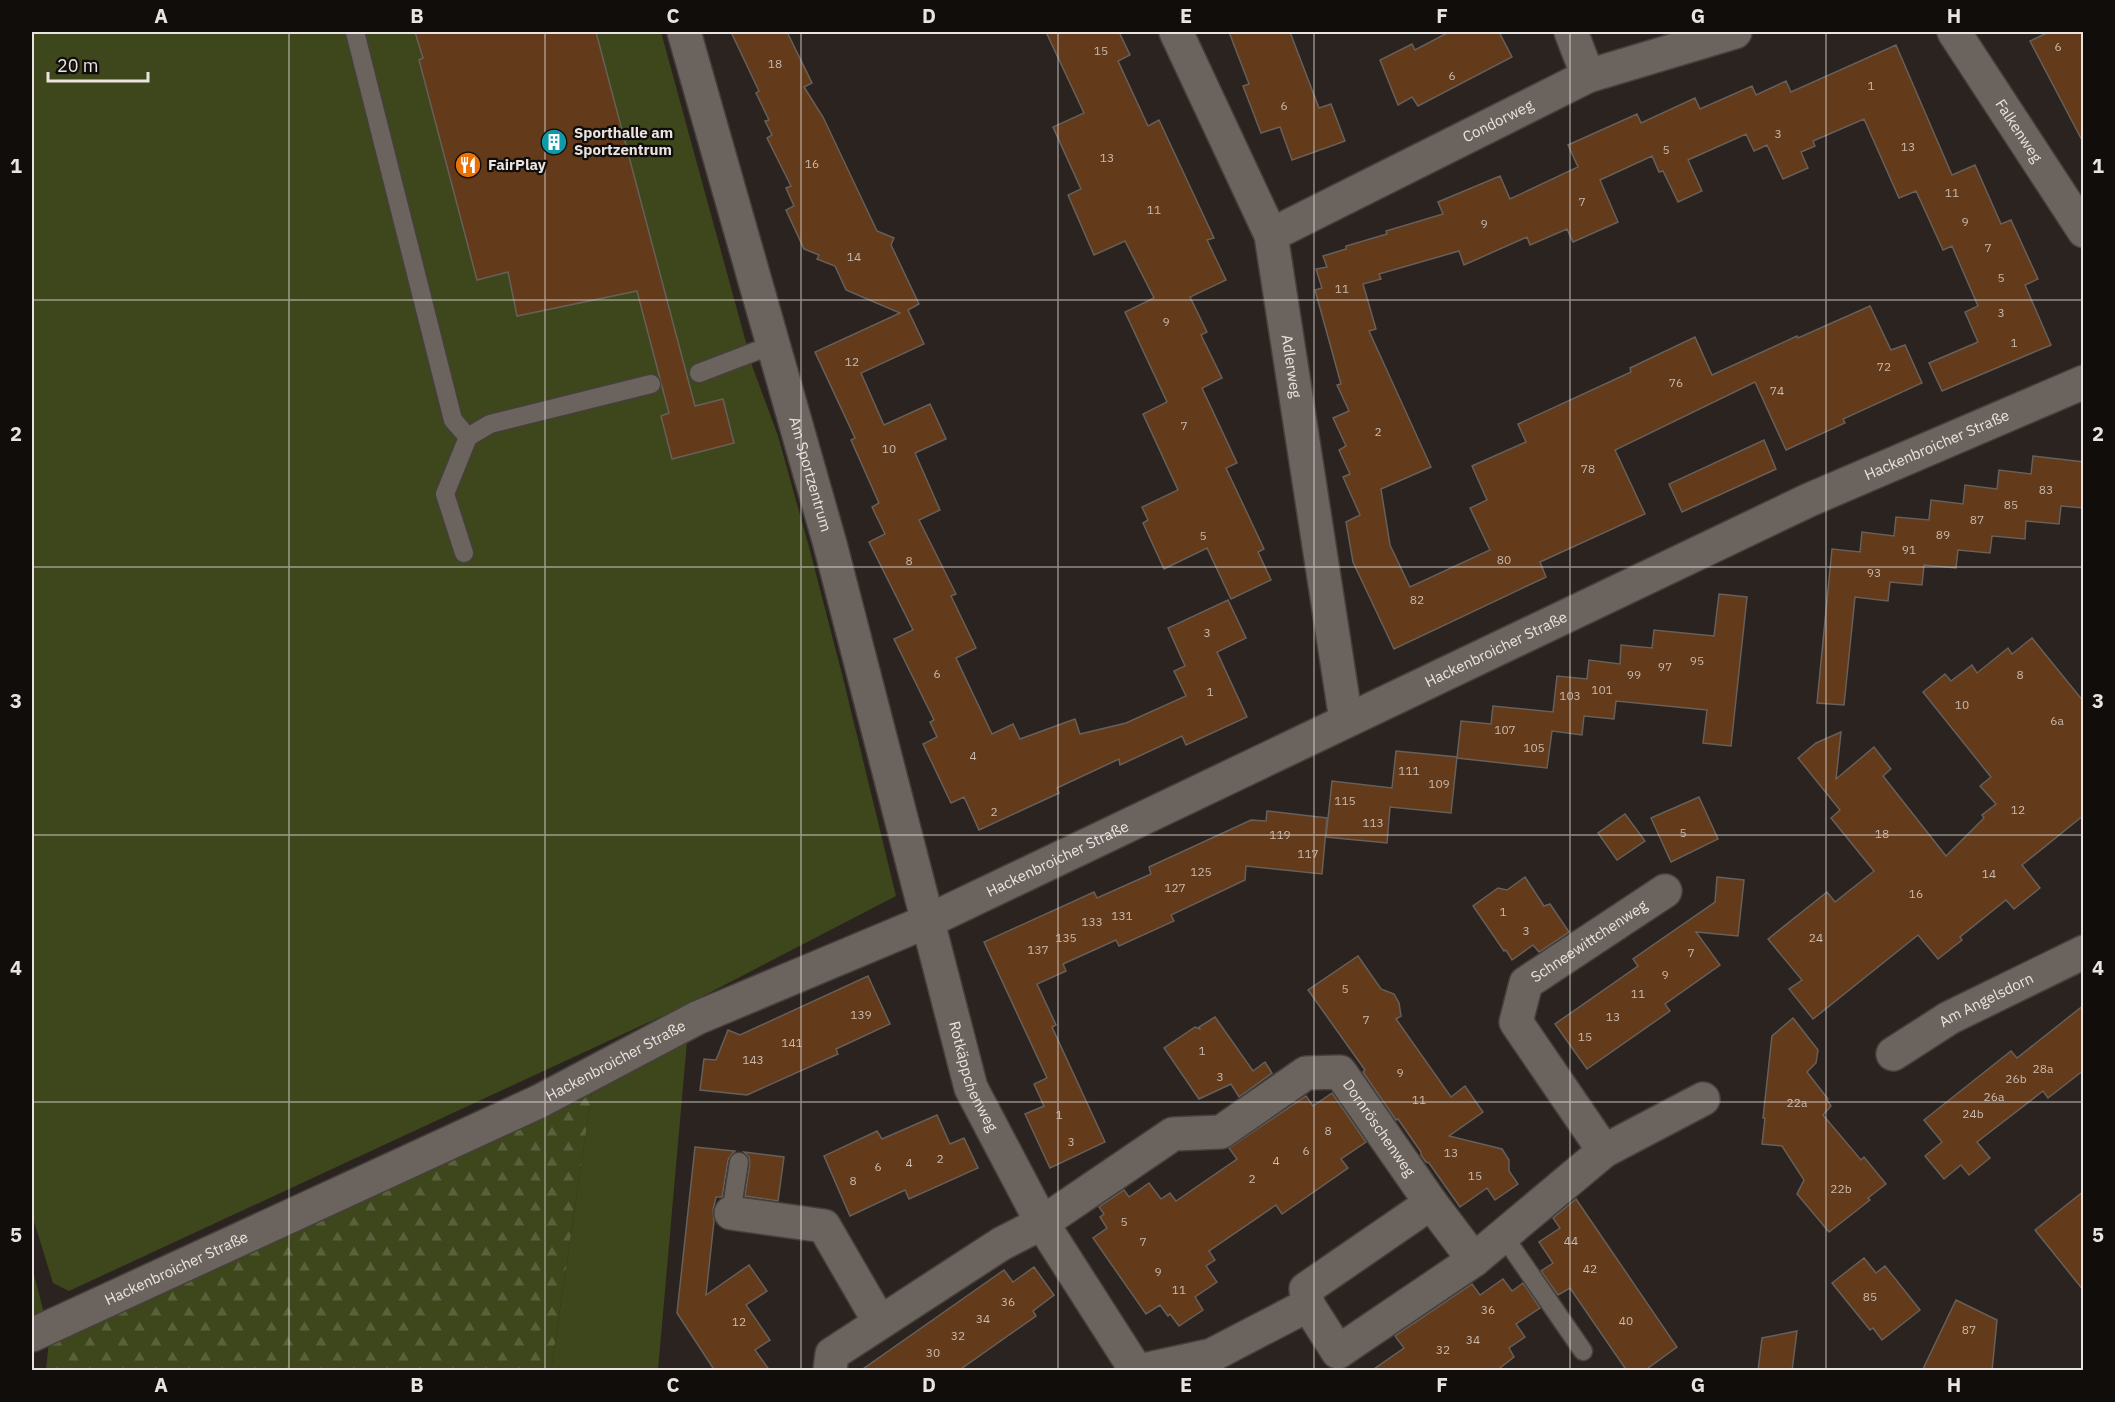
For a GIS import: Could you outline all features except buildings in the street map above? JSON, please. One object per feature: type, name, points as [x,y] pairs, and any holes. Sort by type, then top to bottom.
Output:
[{"type":"street","name":"Am Sportzentrum","points":[[684,32],[830,544],[928,921]]},
{"type":"street","name":"Adlerweg","points":[[1176,32],[1270,235],[1346,720]]},
{"type":"street","points":[[1571,32],[1588,76]]},
{"type":"street","name":"Condorweg","points":[[1270,235],[1588,76],[1736,32]]},
{"type":"street","name":"Falkenweg","points":[[1954,32],[2084,231]]},
{"type":"street","name":"Hackenbroicher Straße","points":[[32,1335],[540,1101],[697,1018],[928,921],[1809,500],[2084,382]]},
{"type":"street","name":"Schneewittchenweg","points":[[1604,1151],[1516,1022],[1526,983],[1665,891]]},
{"type":"street","name":"Rotkäppchenweg","points":[[928,921],[970,1088],[1042,1223],[1136,1371]]},
{"type":"street","name":"Am Angelsdorn","points":[[1893,1054],[1949,1018],[2084,952]]},
{"type":"street","name":"Dornröschenweg","points":[[1042,1223],[1173,1134],[1221,1132],[1306,1073],[1340,1072],[1431,1203],[1474,1260]]},
{"type":"street","points":[[1431,1203],[1306,1289],[1308,1305],[1345,1362],[1474,1260],[1604,1151],[1702,1099]]},
{"type":"street","points":[[731,1213],[824,1227],[879,1322]]},
{"type":"street","points":[[830,1371],[832,1353],[1001,1244],[1042,1223]]},
{"type":"street","points":[[1143,1371],[1212,1355],[1308,1305]]},
{"type":"lane","points":[[355,32],[453,420],[468,437]]},
{"type":"lane","points":[[699,373],[772,345]]},
{"type":"lane","points":[[464,553],[445,494],[468,437],[490,424],[651,384]]},
{"type":"lane","points":[[731,1213],[739,1162]]},
{"type":"lane","points":[[1503,1235],[1583,1351]]},
{"type":"green space","points":[[32,32],[661,32],[753,368],[778,436],[809,547],[896,896],[686,1005],[69,1291],[53,1283],[32,1215]]},
{"type":"green space","points":[[688,1030],[658,1370],[551,1370],[593,1085]]},
{"type":"green space","points":[[593,1085],[551,1370],[46,1370],[49,1341]]},
{"type":"green space","points":[[32,1267],[44,1313],[32,1320]]},
{"type":"place","name":"Sporthalle am Sportzentrum","points":[[554,142]]},
{"type":"place","name":"FairPlay","points":[[468,165]]}]
